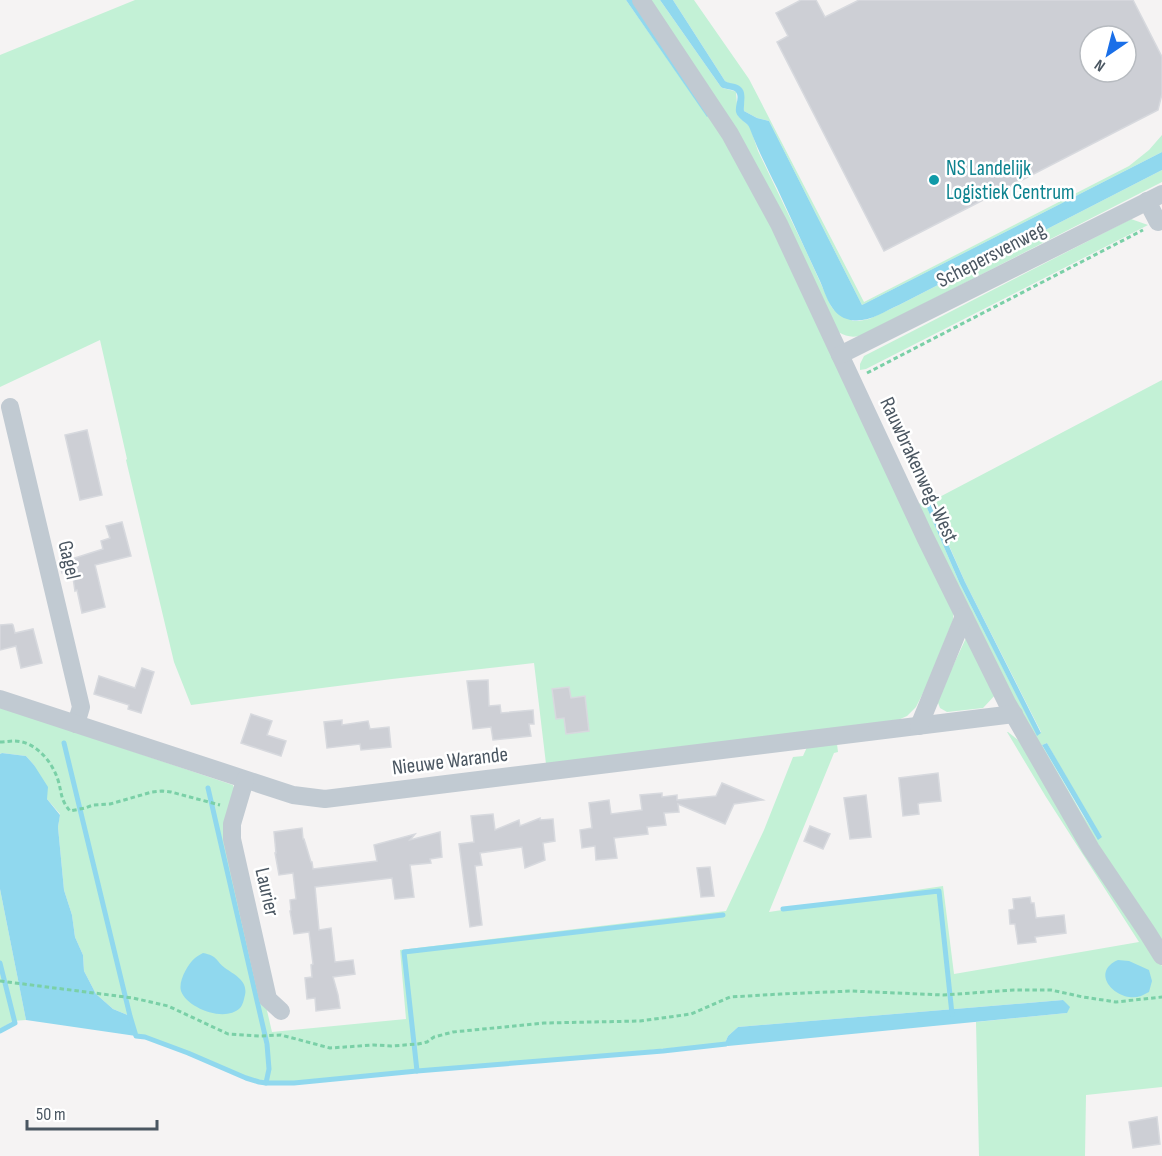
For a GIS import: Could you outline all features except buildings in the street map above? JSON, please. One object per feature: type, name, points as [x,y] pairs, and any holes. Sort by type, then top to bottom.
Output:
[{"type":"street","name":"Rauwbrakenweg-West","points":[[641,0],[730,134],[779,224],[925,537],[1014,714],[1091,849],[1162,956]]},
{"type":"street","name":"Schepersvenweg","points":[[840,355],[1155,198]]},
{"type":"street","points":[[1155,198],[1158,222]]},
{"type":"street","name":"Gagel","points":[[10,407],[81,707],[76,724]]},
{"type":"street","points":[[919,726],[964,616]]},
{"type":"street","name":"Nieuwe Warande","points":[[0,699],[293,795],[325,798],[1014,714]]},
{"type":"street","name":"Laurier","points":[[245,780],[231,824],[232,838],[268,999],[281,1011]]},
{"type":"path","points":[[852,381],[1158,222]]},
{"type":"path","points":[[0,742],[16,741],[36,747],[58,779],[63,802],[70,811],[162,791],[216,804]]},
{"type":"path","points":[[0,981],[133,998],[168,1006],[228,1034],[281,1035],[330,1048],[418,1044],[453,1032],[544,1023],[640,1021],[691,1014],[730,997],[851,991],[954,995],[1014,990],[1051,990],[1116,1002],[1162,997]]},
{"type":"green space","points":[[135,0],[626,0],[707,116],[729,136],[954,606],[953,620],[916,707],[907,716],[898,720],[546,764],[534,663],[191,705],[174,662],[100,340],[0,387],[0,55]]},
{"type":"green space","points":[[648,0],[660,0],[721,87],[736,92],[738,116],[750,127],[758,151],[831,306],[853,321],[869,319],[899,305],[1162,170],[1162,182],[867,333],[856,336],[846,335],[838,332]]},
{"type":"green space","points":[[673,0],[694,0],[749,79],[864,302],[1129,166],[1149,150],[1162,135],[1162,152],[862,305],[769,121],[744,111],[743,90],[725,81]]},
{"type":"green space","points":[[1131,219],[1148,225],[866,369],[860,370],[864,356]]},
{"type":"green space","points":[[1162,380],[1162,948],[1027,729],[915,506],[924,501],[960,584],[1037,735],[1041,732],[965,582],[930,502]],"holes":[[[1047,743],[1099,840],[1042,745]]]},
{"type":"green space","points":[[966,638],[997,693],[983,708],[947,712],[940,708],[937,700]]},
{"type":"green space","points":[[0,707],[233,785],[235,792],[226,834],[272,1032],[406,1019],[400,950],[726,911],[764,830],[793,757],[803,756],[807,747],[837,744],[838,752],[834,753],[769,912],[943,886],[954,974],[1139,942],[1046,797],[1008,732],[1027,747],[1162,966],[1162,1087],[1086,1095],[1085,1156],[979,1156],[976,1022],[1067,1013],[1063,1000],[738,1027],[728,1036],[725,1043],[283,1084],[261,1084],[250,1081],[150,1038],[136,1036],[130,1016],[113,1009],[96,994],[84,971],[83,955],[75,937],[72,915],[64,890],[58,827],[60,814],[47,799],[34,765],[26,756],[0,754]]},
{"type":"green space","points":[[0,889],[26,1020],[13,1021],[0,1029]]},
{"type":"water","points":[[626,0],[634,0],[709,115],[707,117]]},
{"type":"water","points":[[660,0],[673,0],[725,81],[742,88],[744,111],[769,121],[862,305],[1162,152],[1162,170],[880,314],[867,319],[847,319],[836,313],[829,303],[749,127],[737,115],[736,92],[721,87]]},
{"type":"water","points":[[928,499],[965,582],[1041,733],[1037,736],[960,584],[924,501]]},
{"type":"water","points":[[1047,743],[1102,837],[1098,840],[1042,745]]},
{"type":"water","points":[[0,754],[26,756],[48,787],[47,799],[60,815],[58,827],[64,890],[72,915],[75,937],[83,955],[84,971],[96,994],[113,1009],[130,1016],[136,1036],[26,1020],[0,889]]},
{"type":"water","points":[[203,953],[214,957],[243,982],[245,995],[240,1008],[225,1014],[216,1014],[198,1008],[185,997],[180,987],[182,978],[195,958]]},
{"type":"water","points":[[1118,960],[1129,961],[1149,970],[1152,981],[1149,992],[1141,996],[1123,996],[1110,986],[1106,979],[1106,972],[1109,966]]},
{"type":"water","points":[[1063,1000],[1070,1007],[1067,1013],[728,1046],[725,1043],[728,1036],[738,1027]]},
{"type":"waterway","points":[[64,743],[136,1036],[145,1037],[246,1078],[266,1083],[269,1069],[267,1044],[208,788]]},
{"type":"waterway","points":[[783,909],[939,891],[952,1014]]},
{"type":"waterway","points":[[417,1071],[404,952],[723,915]]},
{"type":"waterway","points":[[0,963],[15,1023],[0,1031]]},
{"type":"waterway","points":[[266,1083],[294,1083],[726,1044]]},
{"type":"place","name":"NS Landelijk Logistiek Centrum","points":[[934,180]]}]
